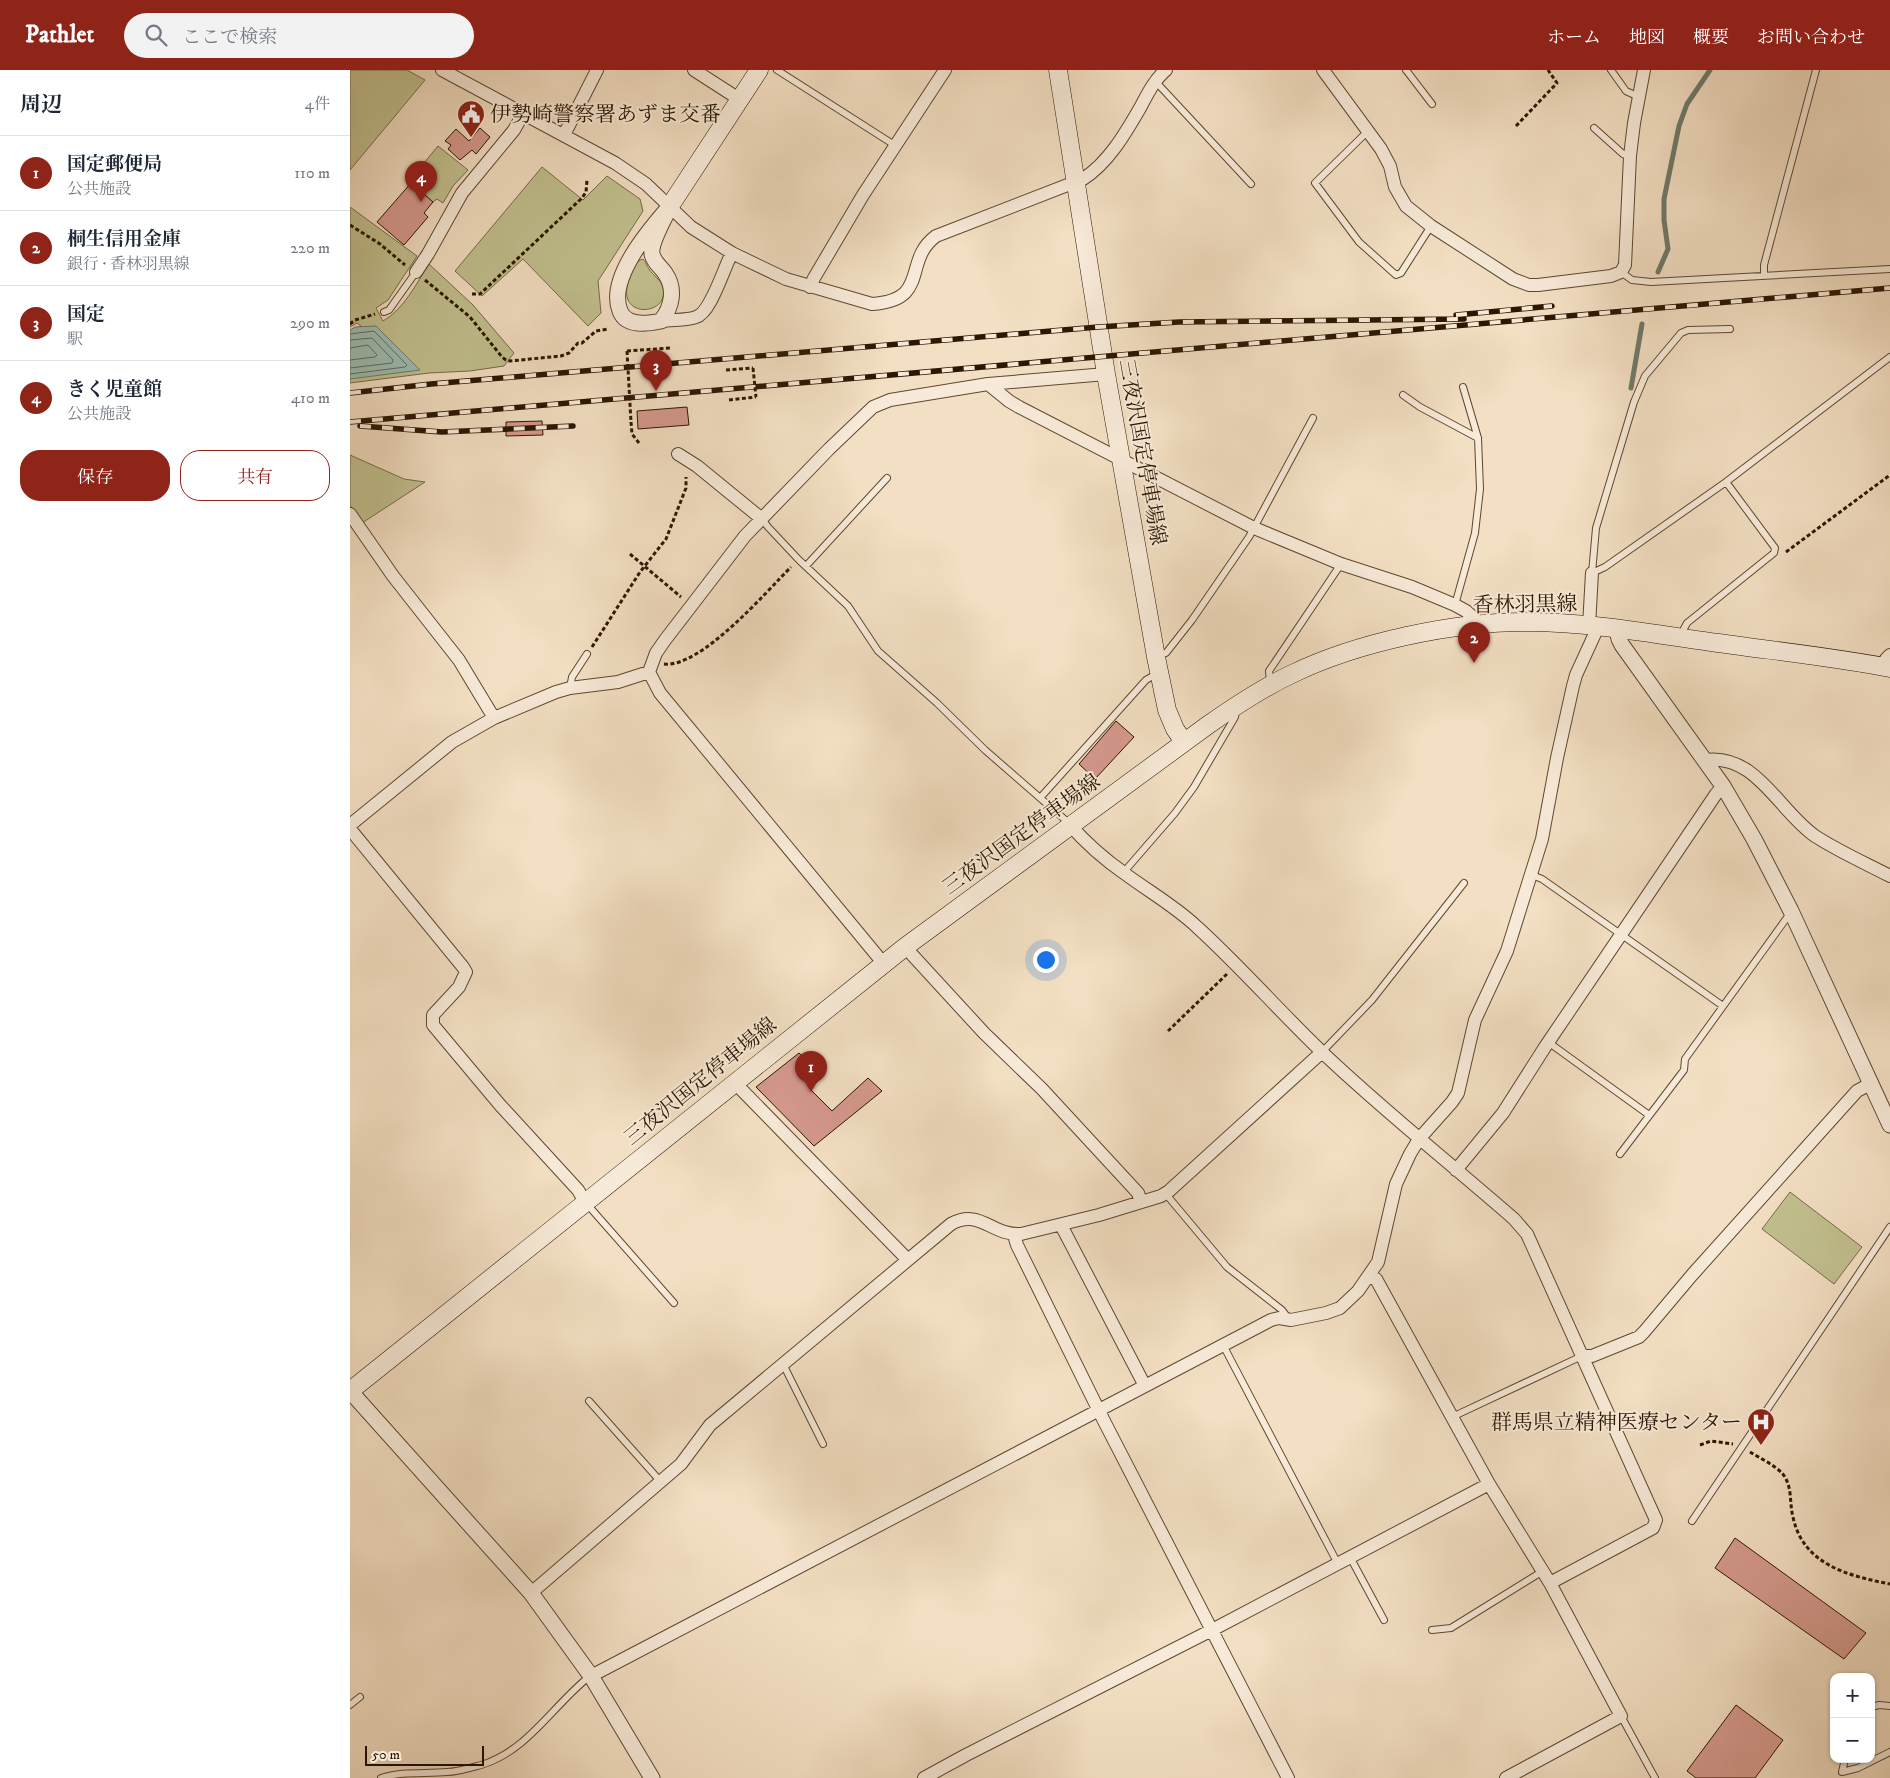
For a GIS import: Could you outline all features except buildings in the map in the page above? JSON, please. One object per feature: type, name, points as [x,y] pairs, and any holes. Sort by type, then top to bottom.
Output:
[{"type":"main road","points":[[670,206],[738,99],[759,70]]},
{"type":"main road","name":"三夜沢国定停車場線","points":[[350,1391],[884,964],[1184,742],[1175,729],[1167,710],[1158,665],[1106,374],[1058,70]]},
{"type":"main road","name":"香林羽黒線","points":[[1184,742],[1236,705],[1270,685],[1315,664],[1356,650],[1429,632],[1480,624],[1528,622],[1593,626],[1888,663]]},
{"type":"street","points":[[442,70],[615,163],[646,184],[691,227],[732,253],[786,279],[872,304],[896,300],[910,289],[923,250],[936,236],[1075,182],[1095,172],[1132,122],[1156,82],[1166,70]]},
{"type":"street","points":[[564,135],[597,70]]},
{"type":"street","points":[[694,70],[738,99]]},
{"type":"street","points":[[810,287],[858,203],[945,70]]},
{"type":"street","points":[[1323,70],[1381,149],[1390,166],[1395,187],[1402,201],[1431,226],[1513,278],[1529,285],[1556,284],[1611,276],[1621,272],[1626,260],[1630,156],[1644,70]]},
{"type":"street","points":[[416,272],[462,193],[514,130],[523,114]]},
{"type":"street","points":[[670,206],[653,225],[621,279],[617,298],[620,312],[628,321],[637,323],[695,318],[701,314],[713,295],[732,253]]},
{"type":"street","points":[[661,321],[670,307],[672,290],[668,278],[656,263],[652,251],[655,237],[663,224],[670,206]]},
{"type":"street","points":[[350,825],[452,742],[494,718],[538,699],[570,688],[610,683],[650,667],[665,640],[745,536],[835,443],[873,407],[890,400],[988,384],[1106,374]]},
{"type":"street","points":[[988,384],[1009,401],[1254,528],[1341,564],[1412,587],[1455,604],[1466,610],[1480,624]]},
{"type":"street","points":[[678,454],[697,466],[762,519]]},
{"type":"street","points":[[350,514],[393,576],[459,660],[494,718]]},
{"type":"street","points":[[591,1676],[1271,1320],[1279,1318],[1291,1320],[1326,1313],[1340,1308],[1358,1291],[1378,1262],[1396,1184],[1419,1139],[1458,1093],[1475,1020],[1508,951],[1542,839],[1568,703],[1593,626],[1592,573]]},
{"type":"street","points":[[1617,630],[1622,646],[1723,786],[1754,839],[1791,911],[1890,1125]]},
{"type":"street","points":[[650,667],[653,682],[666,700],[884,964]]},
{"type":"street","points":[[1705,760],[1722,759],[1744,768],[1756,776],[1795,818],[1815,836],[1890,876]]},
{"type":"street","points":[[1456,1170],[1503,1113],[1548,1042],[1723,786]]},
{"type":"street","points":[[1070,825],[1083,840],[1122,872],[1195,925],[1239,966],[1322,1052],[1419,1139],[1514,1219],[1527,1234],[1656,1520],[1653,1528],[1550,1583]]},
{"type":"street","points":[[350,829],[466,972],[459,987],[433,1015],[433,1025],[500,1105],[578,1190],[585,1202]]},
{"type":"street","points":[[906,947],[984,1033],[1042,1089],[1138,1193],[1141,1202]]},
{"type":"street","points":[[531,1593],[681,1464],[710,1425],[951,1224],[963,1218],[976,1220],[997,1230],[1014,1235],[1061,1225],[1141,1202],[1165,1193],[1322,1052]]},
{"type":"street","points":[[735,1082],[908,1260]]},
{"type":"street","points":[[1582,1356],[1592,1356],[1639,1337],[1692,1274],[1851,1098],[1872,1083]]},
{"type":"street","points":[[1061,1225],[1145,1386]]},
{"type":"street","points":[[1014,1235],[1017,1245],[1099,1410],[1288,1778]]},
{"type":"street","points":[[1369,1275],[1376,1279],[1489,1484],[1550,1583],[1622,1716],[1506,1778]]},
{"type":"street","points":[[350,1391],[531,1593],[591,1676],[652,1778]]},
{"type":"street","points":[[924,1778],[974,1750],[1212,1630],[1489,1484]]},
{"type":"lane","points":[[777,70],[896,146]]},
{"type":"lane","points":[[1406,70],[1432,104]]},
{"type":"lane","points":[[1611,70],[1626,91],[1639,97]]},
{"type":"lane","points":[[1764,276],[1764,265],[1816,70]]},
{"type":"lane","points":[[1156,82],[1251,184]]},
{"type":"lane","points":[[1594,128],[1623,154],[1630,156]]},
{"type":"lane","points":[[1368,131],[1315,183],[1360,242],[1396,275],[1401,273],[1431,226]]},
{"type":"lane","points":[[1621,272],[1632,280],[1651,282],[1890,269]]},
{"type":"lane","points":[[384,312],[393,304],[416,272]]},
{"type":"lane","points":[[1730,329],[1688,330],[1681,334],[1645,376],[1634,402],[1596,528],[1592,573],[1605,567],[1726,482],[1890,358]]},
{"type":"lane","points":[[1455,604],[1475,533],[1480,489],[1478,438],[1463,387]]},
{"type":"lane","points":[[1402,395],[1478,438]]},
{"type":"lane","points":[[1040,798],[1146,680],[1192,620],[1254,528],[1314,418]]},
{"type":"lane","points":[[806,566],[887,478]]},
{"type":"lane","points":[[1679,638],[1687,624],[1774,553],[1775,548],[1726,482]]},
{"type":"lane","points":[[762,519],[800,560],[848,606],[878,650],[937,703],[985,750],[1070,825]]},
{"type":"lane","points":[[1270,685],[1269,671],[1341,564]]},
{"type":"lane","points":[[570,688],[572,677],[587,654]]},
{"type":"lane","points":[[1122,872],[1175,813],[1194,787],[1235,717],[1236,705]]},
{"type":"lane","points":[[1532,875],[1542,879],[1723,1006]]},
{"type":"lane","points":[[1322,1052],[1372,1000],[1464,883]]},
{"type":"lane","points":[[1620,1154],[1684,1070],[1685,1059],[1791,911]]},
{"type":"lane","points":[[1548,1042],[1649,1115]]},
{"type":"lane","points":[[1165,1193],[1227,1268],[1282,1310],[1291,1320]]},
{"type":"lane","points":[[585,1202],[674,1303]]},
{"type":"lane","points":[[1692,1521],[1890,1227]]},
{"type":"lane","points":[[1223,1345],[1338,1564]]},
{"type":"lane","points":[[1452,1417],[1582,1356]]},
{"type":"lane","points":[[783,1364],[823,1444]]},
{"type":"lane","points":[[589,1401],[661,1482]]},
{"type":"lane","points":[[1350,1557],[1384,1620]]},
{"type":"lane","points":[[1432,1630],[1452,1628],[1543,1572]]},
{"type":"lane","points":[[382,1778],[410,1773],[448,1772],[481,1765],[500,1758],[523,1742],[578,1685],[591,1676]]},
{"type":"lane","points":[[350,1705],[360,1697]]},
{"type":"lane","points":[[1875,1706],[1890,1706]]},
{"type":"lane","points":[[1622,1716],[1655,1778]]},
{"type":"lane","points":[[1875,1760],[1890,1752]]},
{"type":"lane","points":[[1844,1763],[1842,1772],[1868,1763]]},
{"type":"path","points":[[1516,126],[1557,83],[1548,70]]},
{"type":"path","points":[[472,294],[480,294],[582,198],[586,192],[587,180]]},
{"type":"path","points":[[350,225],[380,244],[470,317],[502,357],[510,361],[562,356],[578,343],[582,344],[596,331],[608,329]]},
{"type":"path","points":[[350,324],[370,315],[384,312]]},
{"type":"path","points":[[639,443],[632,434],[627,351],[670,348]]},
{"type":"path","points":[[726,370],[754,368],[756,397],[729,400]]},
{"type":"path","points":[[1769,557],[1777,558],[1786,552],[1890,475]]},
{"type":"path","points":[[587,654],[666,539],[686,488],[686,477]]},
{"type":"path","points":[[630,554],[691,605]]},
{"type":"path","points":[[650,667],[686,660],[702,650],[728,630],[800,560]]},
{"type":"path","points":[[1168,1031],[1231,970],[1239,966]]},
{"type":"path","points":[[1700,1445],[1711,1441],[1727,1442],[1741,1446],[1781,1473],[1789,1485],[1792,1517],[1806,1546],[1814,1555],[1841,1572],[1890,1584]]},
{"type":"shaded area","points":[[350,70],[407,70],[425,80],[350,170]]},
{"type":"shaded area","points":[[438,146],[468,170],[453,186],[443,203],[437,199],[433,202],[409,181]]},
{"type":"shaded area","points":[[542,167],[583,200],[607,176],[640,199],[643,211],[598,281],[601,313],[588,326],[523,259],[482,296],[455,271]]},
{"type":"shaded area","points":[[350,207],[417,256],[388,300],[376,308],[383,321],[403,303],[429,264],[473,305],[514,353],[504,366],[350,383],[350,331],[361,326],[357,323],[350,327]]},
{"type":"shaded area","points":[[643,259],[661,282],[663,288],[663,298],[658,305],[651,309],[634,307],[629,301],[627,291],[635,266]]},
{"type":"shaded area","points":[[350,455],[404,479],[425,482],[362,523],[350,505]]},
{"type":"shaded area","points":[[1790,1192],[1862,1247],[1834,1284],[1762,1229]]},
{"type":"water","points":[[376,326],[420,370],[350,379],[350,330],[355,327]]},
{"type":"waterway","points":[[1658,272],[1668,249],[1664,220],[1664,199],[1679,126],[1687,104],[1710,70]]},
{"type":"waterway","points":[[1631,388],[1642,324]]},
{"type":"railway","points":[[350,422],[1890,288]]},
{"type":"railway","points":[[1456,315],[1552,306]]},
{"type":"railway","points":[[350,393],[431,384],[1098,327],[1179,322],[1464,319]]},
{"type":"railway","points":[[360,426],[442,432],[573,426]]},
{"type":"place","name":"伊勢崎警察署あずま交番","points":[[471,138]]},
{"type":"place","name":"きく児童館","points":[[421,202]]},
{"type":"place","name":"国定","points":[[656,391]]},
{"type":"place","name":"桐生信用金庫","points":[[1474,663]]},
{"type":"place","name":"国定郵便局","points":[[811,1092]]},
{"type":"place","name":"群馬県立精神医療センター","points":[[1761,1446]]}]
